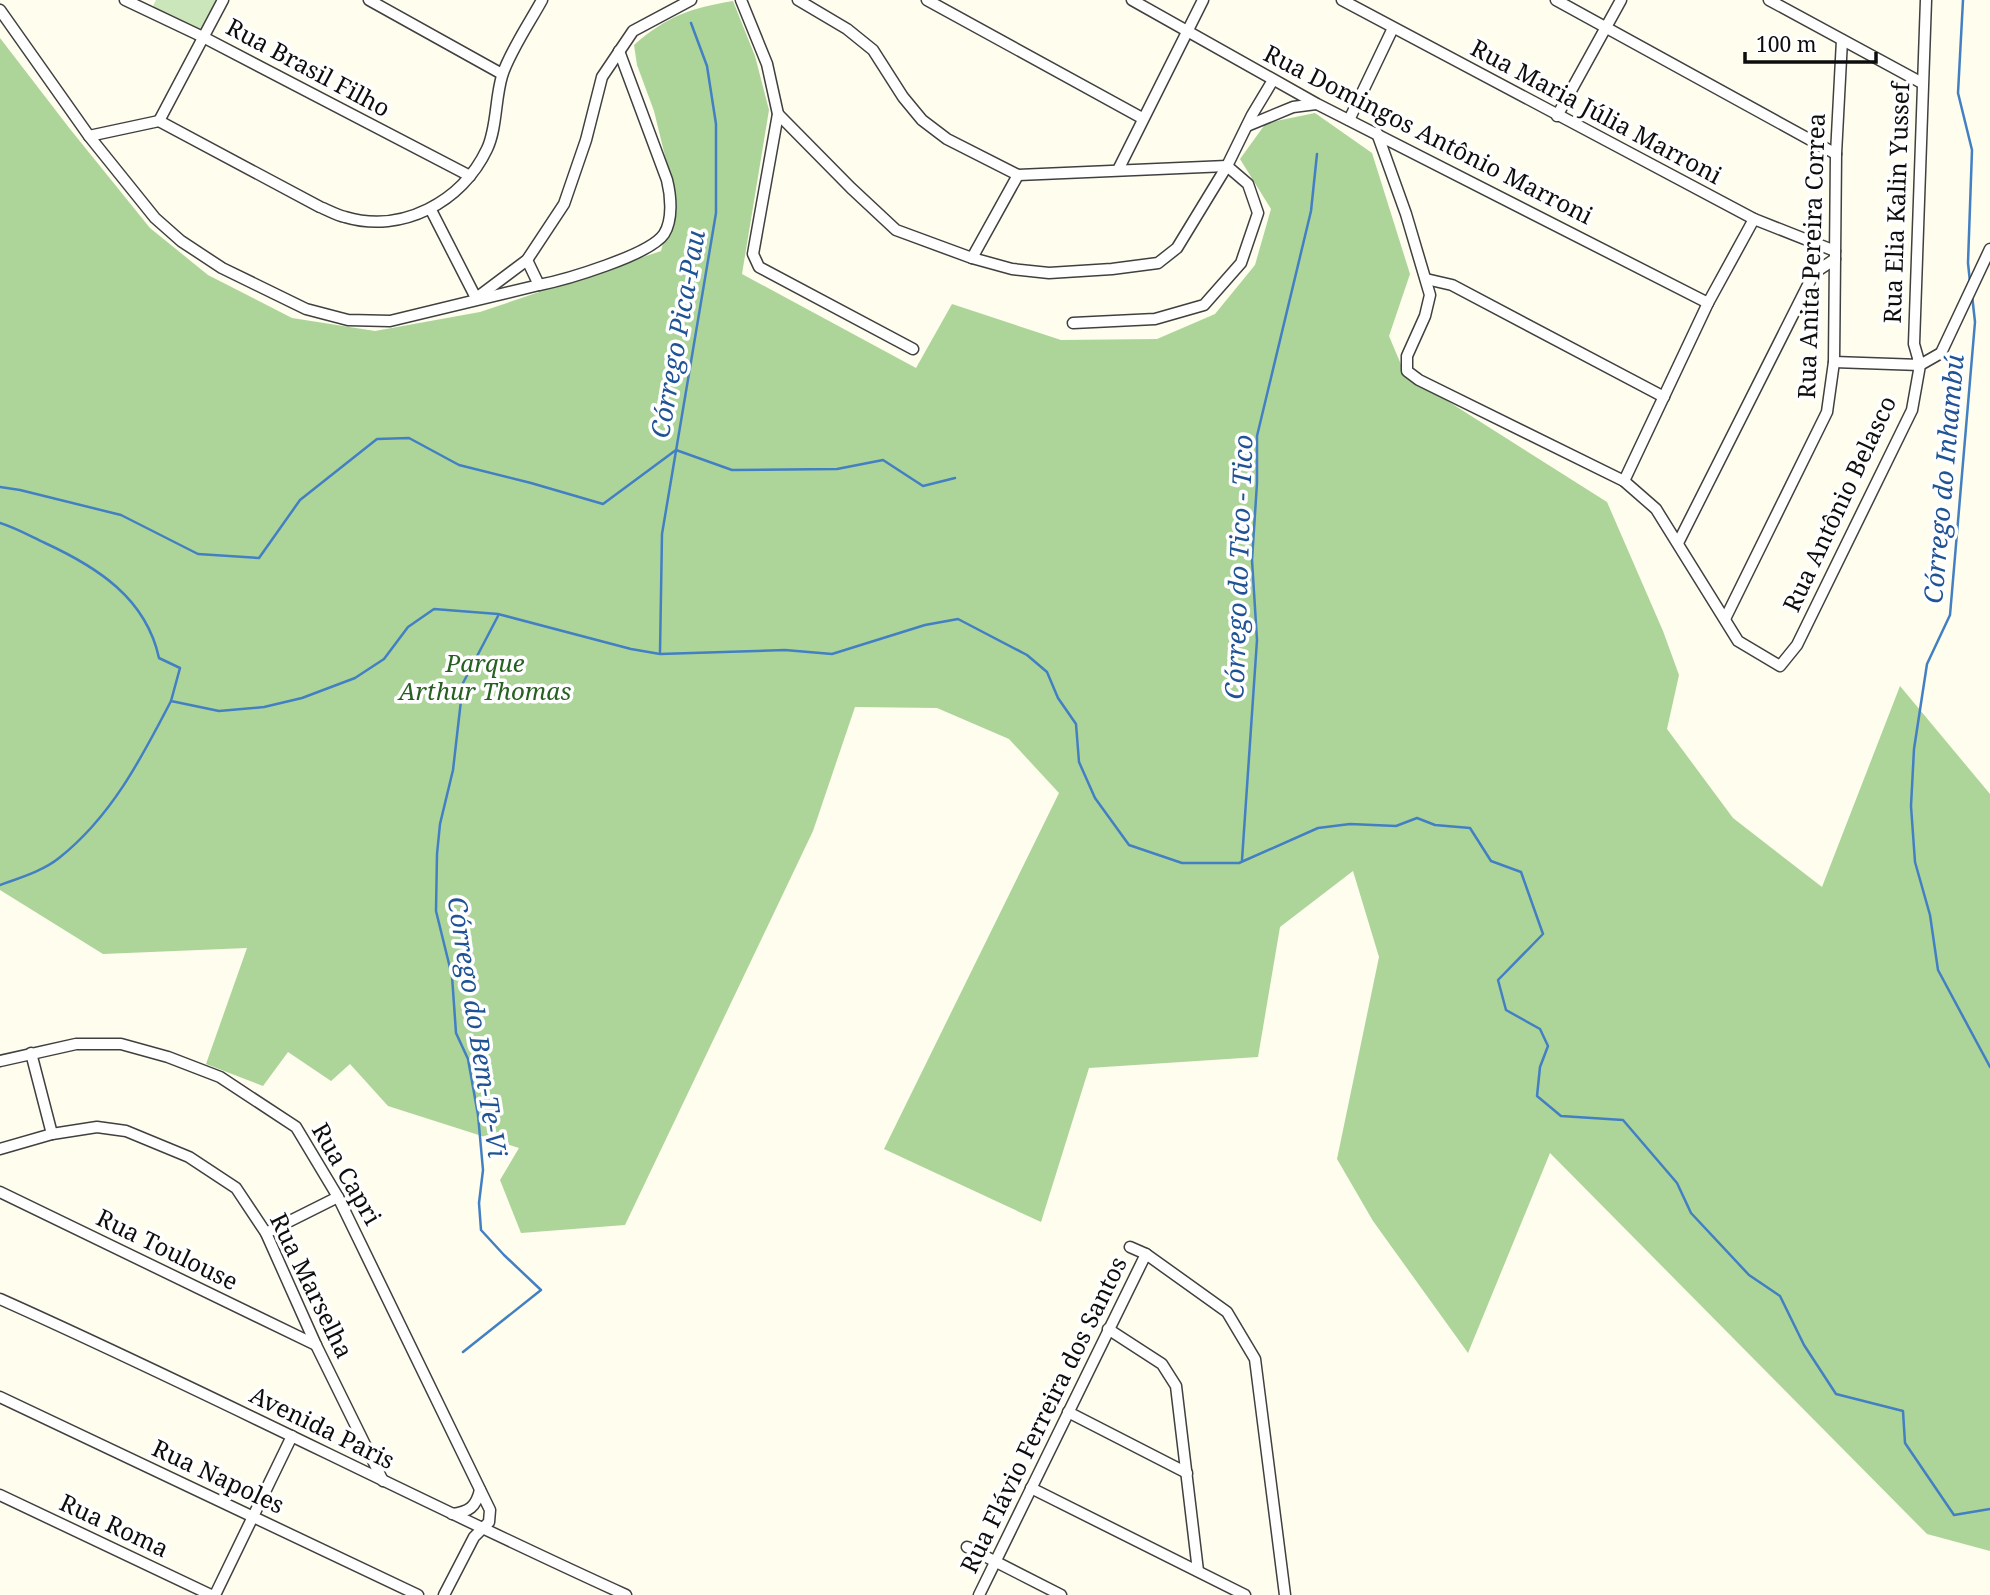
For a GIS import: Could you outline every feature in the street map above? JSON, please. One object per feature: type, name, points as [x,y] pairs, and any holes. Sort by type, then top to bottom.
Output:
[{"type":"street","name":"Rua Brasil Filho","points":[[125,0],[203,37],[470,176]]},
{"type":"street","points":[[159,121],[223,0]]},
{"type":"street","points":[[369,0],[502,74]]},
{"type":"street","points":[[89,135],[159,121],[345,218],[368,221],[400,219],[431,210],[449,198],[470,176],[488,148],[502,74],[542,0]]},
{"type":"street","points":[[476,298],[527,260],[564,204],[586,140],[602,77],[633,31],[691,0]]},
{"type":"street","points":[[741,0],[767,64],[778,114],[753,254],[759,267],[913,349]]},
{"type":"street","points":[[798,0],[847,29],[873,50],[903,97],[922,120],[947,139],[1017,174],[1227,166],[1248,184],[1258,213],[1241,263],[1204,305],[1155,319],[1073,323]]},
{"type":"street","points":[[927,0],[1142,118]]},
{"type":"street","name":"Rua Domingos Antônio Marroni","points":[[1132,0],[1317,104],[1708,303]]},
{"type":"street","points":[[1118,170],[1203,0]]},
{"type":"street","name":"Rua Maria Júlia Marroni","points":[[1342,0],[1754,219],[1835,255]]},
{"type":"street","points":[[1556,0],[1836,154]]},
{"type":"street","points":[[1557,116],[1621,0]]},
{"type":"street","points":[[1769,0],[1922,83]]},
{"type":"street","name":"Rua Elia Kalin Yussef","points":[[1920,365],[1914,344],[1926,0]]},
{"type":"street","points":[[0,10],[89,135],[155,219],[181,241],[222,268],[306,309],[348,320],[390,321],[476,298],[560,281],[651,246],[665,232],[670,203],[667,180],[620,51]]},
{"type":"street","points":[[1349,120],[1393,28]]},
{"type":"street","name":"Rua Anita Pereira Correa","points":[[1726,619],[1827,412],[1834,362],[1836,154],[1842,40]]},
{"type":"street","points":[[778,114],[896,230],[972,258],[1012,269],[1049,273],[1112,269],[1158,263],[1177,248],[1227,166],[1273,80]]},
{"type":"street","points":[[1247,126],[1293,107],[1317,104]]},
{"type":"street","points":[[1377,134],[1426,279],[1430,300],[1407,356],[1407,371],[1419,380],[1624,481],[1656,509],[1726,619]]},
{"type":"street","points":[[972,258],[1017,174]]},
{"type":"street","points":[[431,210],[476,298]]},
{"type":"street","points":[[1624,481],[1708,303],[1754,219]]},
{"type":"street","points":[[1834,362],[1920,365],[1941,352],[1990,249]]},
{"type":"street","points":[[1678,542],[1814,273],[1835,255]]},
{"type":"street","points":[[527,260],[539,285]]},
{"type":"street","points":[[1426,279],[1452,285],[1664,397]]},
{"type":"street","name":"Rua Antônio Belasco","points":[[1726,619],[1738,641],[1780,666],[1797,646],[1912,410],[1920,365]]},
{"type":"street","name":"Rua Capri","points":[[0,1061],[76,1044],[121,1044],[168,1057],[220,1077],[296,1127],[338,1197],[491,1517],[468,1546],[444,1595]]},
{"type":"street","points":[[32,1053],[52,1134]]},
{"type":"street","name":"Rua Marselha","points":[[0,1149],[52,1134],[97,1127],[126,1130],[189,1157],[236,1188],[266,1233],[316,1345],[383,1481]]},
{"type":"street","name":"Rua Toulouse","points":[[0,1192],[316,1345]]},
{"type":"street","points":[[266,1233],[338,1197]]},
{"type":"street","points":[[1130,1247],[1146,1254],[1227,1312],[1255,1359],[1285,1595]]},
{"type":"street","name":"Rua Flávio Ferreira dos Santos","points":[[979,1595],[1146,1254]]},
{"type":"street","name":"Avenida Paris","points":[[0,1299],[292,1436],[481,1529],[626,1595]]},
{"type":"street","points":[[1108,1329],[1162,1364],[1176,1386],[1198,1571]]},
{"type":"street","name":"Rua Napoles","points":[[0,1397],[418,1595]]},
{"type":"street","points":[[1068,1412],[1187,1473]]},
{"type":"street","points":[[213,1595],[292,1436]]},
{"type":"street","points":[[1031,1488],[1245,1595]]},
{"type":"street","points":[[450,1514],[470,1510],[480,1490]]},
{"type":"street","name":"Rua Roma","points":[[0,1495],[213,1595]]},
{"type":"street","points":[[967,1547],[1061,1595]]},
{"type":"green space","points":[[156,0],[218,0],[201,34],[152,8]]},
{"type":"green space","name":"Parque Arthur Thomas","points":[[733,1],[755,56],[769,110],[742,274],[916,368],[952,304],[1061,340],[1157,339],[1215,314],[1255,265],[1271,209],[1240,159],[1266,123],[1315,113],[1372,153],[1410,274],[1389,336],[1405,374],[1607,502],[1663,631],[1679,675],[1667,729],[1733,818],[1822,887],[1900,686],[1990,794],[1990,1551],[1927,1534],[1550,1153],[1468,1353],[1373,1221],[1337,1159],[1379,957],[1353,871],[1280,927],[1258,1057],[1089,1068],[1041,1222],[884,1149],[1059,793],[1009,739],[937,708],[855,707],[813,831],[625,1225],[521,1233],[500,1180],[519,1148],[388,1106],[350,1064],[331,1081],[288,1052],[263,1086],[206,1064],[247,948],[103,954],[0,890],[0,38],[150,228],[208,275],[292,318],[375,331],[480,312],[661,251],[675,197],[654,111],[637,65],[634,45],[657,27],[680,15]]},
{"type":"waterway","name":"Córrego do Inhambú","points":[[1963,0],[1958,93],[1972,150],[1968,263],[1970,282]]},
{"type":"waterway","name":"Córrego Pica-Pau","points":[[660,652],[662,534],[716,213],[716,124],[707,66],[691,23]]},
{"type":"waterway","name":"Córrego do Tico - Tico","points":[[1242,860],[1257,640],[1252,560],[1257,436],[1311,211],[1317,154]]},
{"type":"waterway","name":"Córrego do Inhambú","points":[[1972,295],[1975,322],[1950,615],[1927,664],[1914,749],[1911,806],[1915,862],[1930,915],[1938,970],[1990,1067]]},
{"type":"waterway","points":[[0,487],[121,515],[198,554],[259,558],[300,500],[377,439],[409,438],[459,465],[603,504],[676,450],[732,470],[837,469],[883,460],[923,486],[955,478]]},
{"type":"waterway","points":[[0,523],[64,552],[117,587],[143,618],[153,637],[159,658],[180,668],[171,701],[219,711],[264,707],[302,698],[355,678],[384,659],[408,627],[434,609],[498,614],[660,654],[785,650],[832,654],[925,625],[958,619],[1027,655],[1047,672],[1058,698],[1076,724],[1079,762],[1095,798],[1129,845],[1182,863],[1239,863],[1318,828],[1350,824],[1396,826],[1417,818],[1435,825],[1470,828],[1491,861],[1521,872],[1543,934],[1498,980],[1506,1010],[1540,1029],[1548,1046],[1540,1067],[1537,1096],[1561,1116],[1623,1120],[1677,1183],[1691,1213],[1749,1275],[1780,1296],[1804,1345],[1836,1394],[1903,1411],[1905,1443],[1954,1515],[1990,1509]]},
{"type":"waterway","name":"Córrego do Bem-Te-Vi","points":[[463,1352],[541,1290],[481,1230],[479,1203],[483,1170],[478,1115],[468,1059],[456,1033],[452,976],[436,911],[440,824],[453,770],[463,683],[498,616]]},
{"type":"waterway","points":[[0,885],[46,867],[78,842],[123,786],[171,701]]}]
